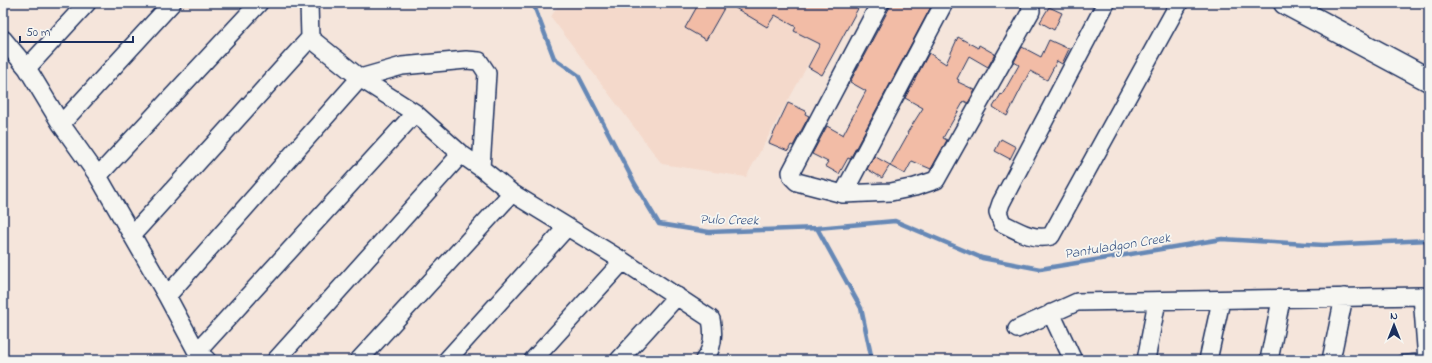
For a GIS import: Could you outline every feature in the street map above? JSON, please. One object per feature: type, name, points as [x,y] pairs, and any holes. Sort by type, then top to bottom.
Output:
[{"type":"street","points":[[27,68],[87,3]]},
{"type":"street","points":[[61,124],[172,3]]},
{"type":"street","points":[[98,176],[259,3]]},
{"type":"street","points":[[132,235],[310,38],[309,3]]},
{"type":"street","points":[[880,3],[792,172],[792,177],[797,182],[843,194],[891,192],[916,187],[936,180],[1031,11],[1030,3]]},
{"type":"street","points":[[843,194],[944,3]]},
{"type":"street","points":[[1106,3],[1001,203],[998,212],[1002,223],[1019,232],[1041,239],[1051,236],[1179,3]]},
{"type":"street","points":[[1285,3],[1429,80]]},
{"type":"street","points":[[310,38],[360,78],[415,113],[461,154],[512,193],[623,261],[711,319],[714,336],[708,355],[704,360]]},
{"type":"street","points":[[3,39],[27,68],[61,124],[98,176],[202,356],[415,113]]},
{"type":"street","points":[[167,296],[360,78],[402,66],[466,60],[479,61],[487,73],[481,168]]},
{"type":"street","points":[[276,360],[461,154]]},
{"type":"street","points":[[358,360],[512,193]]},
{"type":"street","points":[[447,360],[567,227]]},
{"type":"street","points":[[533,360],[623,261]]},
{"type":"street","points":[[620,360],[677,296]]},
{"type":"street","points":[[1016,329],[1077,302],[1281,300],[1344,297],[1422,296],[1427,359]]},
{"type":"street","points":[[1331,360],[1344,297]]},
{"type":"street","points":[[1269,360],[1281,300]]},
{"type":"street","points":[[1146,360],[1157,301]]},
{"type":"street","points":[[1208,360],[1221,301]]},
{"type":"street","points":[[1051,313],[1073,360]]},
{"type":"lane","points":[[1401,360],[1427,359]]},
{"type":"shaded area","points":[[559,3],[842,3],[746,177],[662,164],[551,17]]},
{"type":"building","points":[[699,3],[727,3],[706,40],[685,28]]},
{"type":"building","points":[[727,3],[861,3],[822,75],[808,67],[820,44],[794,31],[796,27],[775,15],[767,27]]},
{"type":"building","points":[[892,3],[933,3],[850,159],[848,158],[839,174],[825,166],[828,162],[812,154],[827,126],[843,135],[866,91],[850,82]]},
{"type":"building","points":[[1049,7],[1062,13],[1054,30],[1040,22]]},
{"type":"building","points":[[958,37],[978,48],[979,45],[995,54],[988,67],[969,56],[957,79],[959,80],[958,82],[975,90],[974,92],[968,103],[964,101],[943,138],[947,140],[931,169],[912,161],[905,174],[890,166],[908,134],[907,133],[923,108],[905,98],[929,53],[946,64]]},
{"type":"building","points":[[1049,40],[1069,49],[1062,64],[1057,61],[1047,80],[1030,71],[1007,116],[993,107],[1001,94],[1002,95],[1019,65],[1014,62],[1022,47],[1041,57]]},
{"type":"building","points":[[788,103],[806,111],[805,114],[809,116],[793,146],[791,145],[788,151],[769,143]]},
{"type":"building","points":[[1001,139],[1016,147],[1010,159],[995,151]]},
{"type":"building","points":[[874,156],[890,165],[882,178],[867,169]]},
{"type":"waterway","name":"Pantuladgon Creek","points":[[533,3],[554,58],[578,75],[635,184],[659,224],[709,232],[817,228],[895,221],[982,258],[1040,269],[1222,239],[1323,245],[1429,240]]},
{"type":"waterway","name":"Pulo Creek","points":[[817,228],[861,308],[872,360]]}]
